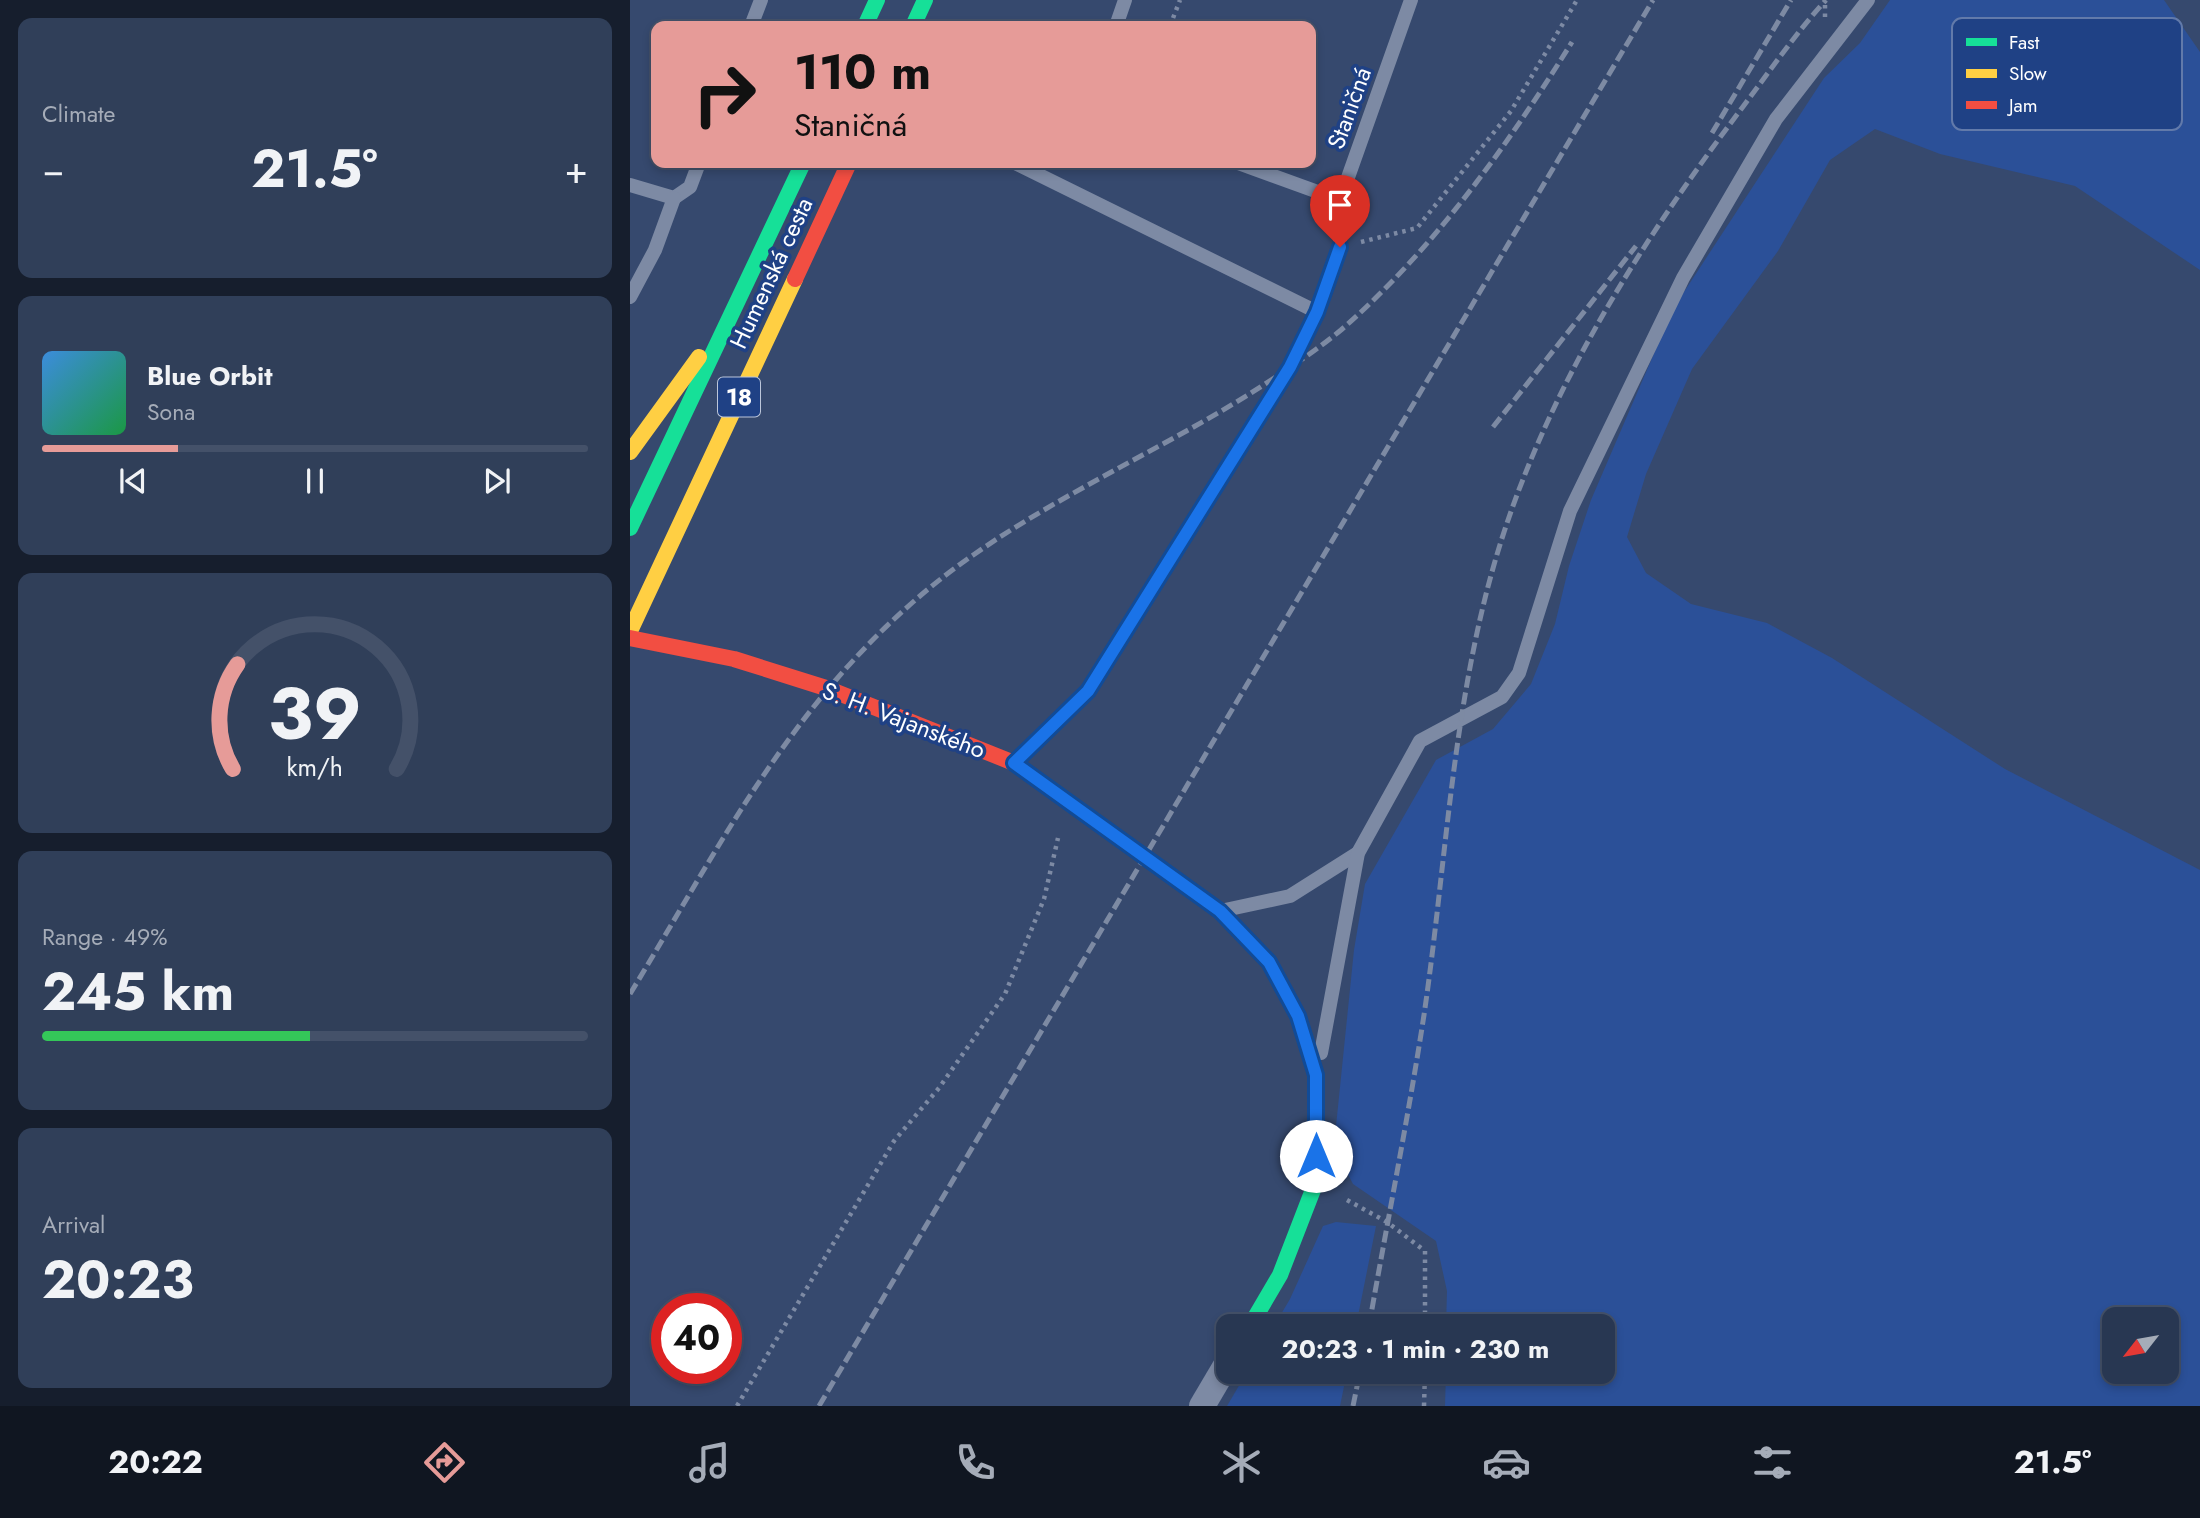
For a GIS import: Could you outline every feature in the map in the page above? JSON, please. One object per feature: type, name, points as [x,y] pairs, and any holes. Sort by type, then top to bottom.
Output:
[{"type":"street","points":[[867,21],[877,0]]},
{"type":"street","points":[[915,21],[925,0]]},
{"type":"street","name":"Humenská cesta","points":[[630,528],[801,168]]},
{"type":"street","name":"Humenská cesta","points":[[630,631],[847,168]]},
{"type":"street","points":[[630,452],[737,302]]},
{"type":"street","name":"S. H. Vajanského","points":[[630,638],[734,659],[826,688],[1014,763],[1066,803],[1220,911],[1269,962],[1298,1016],[1316,1075],[1316,1182],[1280,1275],[1257,1314]]},
{"type":"street","points":[[1202,1406],[1216,1382]]},
{"type":"lane","points":[[753,21],[761,0]]},
{"type":"lane","points":[[1118,21],[1125,0]]},
{"type":"lane","name":"Staničná","points":[[1014,763],[1088,691],[1290,367],[1317,312],[1340,247],[1340,200],[1411,0]]},
{"type":"lane","points":[[1316,1075],[1358,853],[1420,741],[1502,697],[1519,673],[1570,511],[1683,278],[1776,119],[1868,0]]},
{"type":"lane","points":[[630,297],[654,250],[674,198],[690,187],[697,168]]},
{"type":"lane","points":[[1025,168],[1317,312]]},
{"type":"lane","points":[[1252,168],[1340,200]]},
{"type":"lane","points":[[630,185],[674,198]]},
{"type":"lane","points":[[1220,911],[1290,896],[1358,853]]},
{"type":"path","points":[[1172,21],[1180,0]]},
{"type":"path","points":[[1340,247],[1417,228],[1511,111],[1577,0]]},
{"type":"path","points":[[737,1406],[894,1141],[939,1088],[1005,993],[1044,899],[1066,803]]},
{"type":"path","points":[[1316,1182],[1387,1222],[1425,1251],[1425,1314]]},
{"type":"path","points":[[1424,1406],[1425,1384]]},
{"type":"shaded area","points":[[1890,0],[2164,0],[2176,18],[1952,18],[1952,130],[2182,130],[2182,26],[2200,52],[2200,270],[2075,186],[1940,154],[1875,129],[1830,160],[1778,251],[1692,369],[1646,474],[1627,537],[1646,573],[1691,604],[1767,623],[1832,658],[2005,769],[2200,870],[2200,1406],[1445,1406],[1446,1384],[1615,1384],[1615,1314],[1446,1314],[1447,1291],[1436,1241],[1353,1184],[1341,1161],[1335,1136],[1354,950],[1365,884],[1436,760],[1493,729],[1531,684],[1555,624],[1569,566],[1591,500],[1682,295],[1824,78],[1860,43]]},
{"type":"shaded area","points":[[1336,1222],[1376,1226],[1358,1314],[1281,1314],[1290,1299],[1323,1226]]},
{"type":"shaded area","points":[[1240,1384],[1345,1384],[1340,1406],[1227,1406]]},
{"type":"railway","points":[[819,1406],[1653,0]]},
{"type":"railway","points":[[1712,133],[1791,0]]},
{"type":"railway","points":[[1371,1314],[1424,1015],[1463,707],[1488,586],[1506,526],[1551,414],[1607,308],[1706,156],[1826,0]]},
{"type":"railway","points":[[630,994],[756,786],[827,690],[868,645],[913,602],[992,542],[1251,393],[1341,330],[1407,266],[1467,195],[1522,119],[1572,42]]},
{"type":"railway","points":[[1493,427],[1636,246]]},
{"type":"railway","points":[[1353,1406],[1358,1384]]},
{"type":"traffic: fast","points":[[867,21],[877,0]]},
{"type":"traffic: fast","points":[[915,21],[925,0]]},
{"type":"traffic: fast","points":[[630,528],[801,168]]},
{"type":"traffic: fast","points":[[1041,782],[1220,911],[1269,962],[1298,1016],[1316,1075],[1316,1182],[1280,1275],[1257,1314]]},
{"type":"traffic: slow","points":[[630,631],[795,279]]},
{"type":"traffic: slow","points":[[630,452],[699,357]]},
{"type":"traffic: jam","points":[[795,279],[847,168]]},
{"type":"traffic: jam","points":[[630,638],[734,659],[826,688],[1014,763],[1041,782]]},
{"type":"route","points":[[1316,1156],[1316,1075],[1298,1016],[1269,962],[1220,911],[1066,803],[1014,763],[1088,691],[1290,367],[1317,312],[1340,247]]}]
